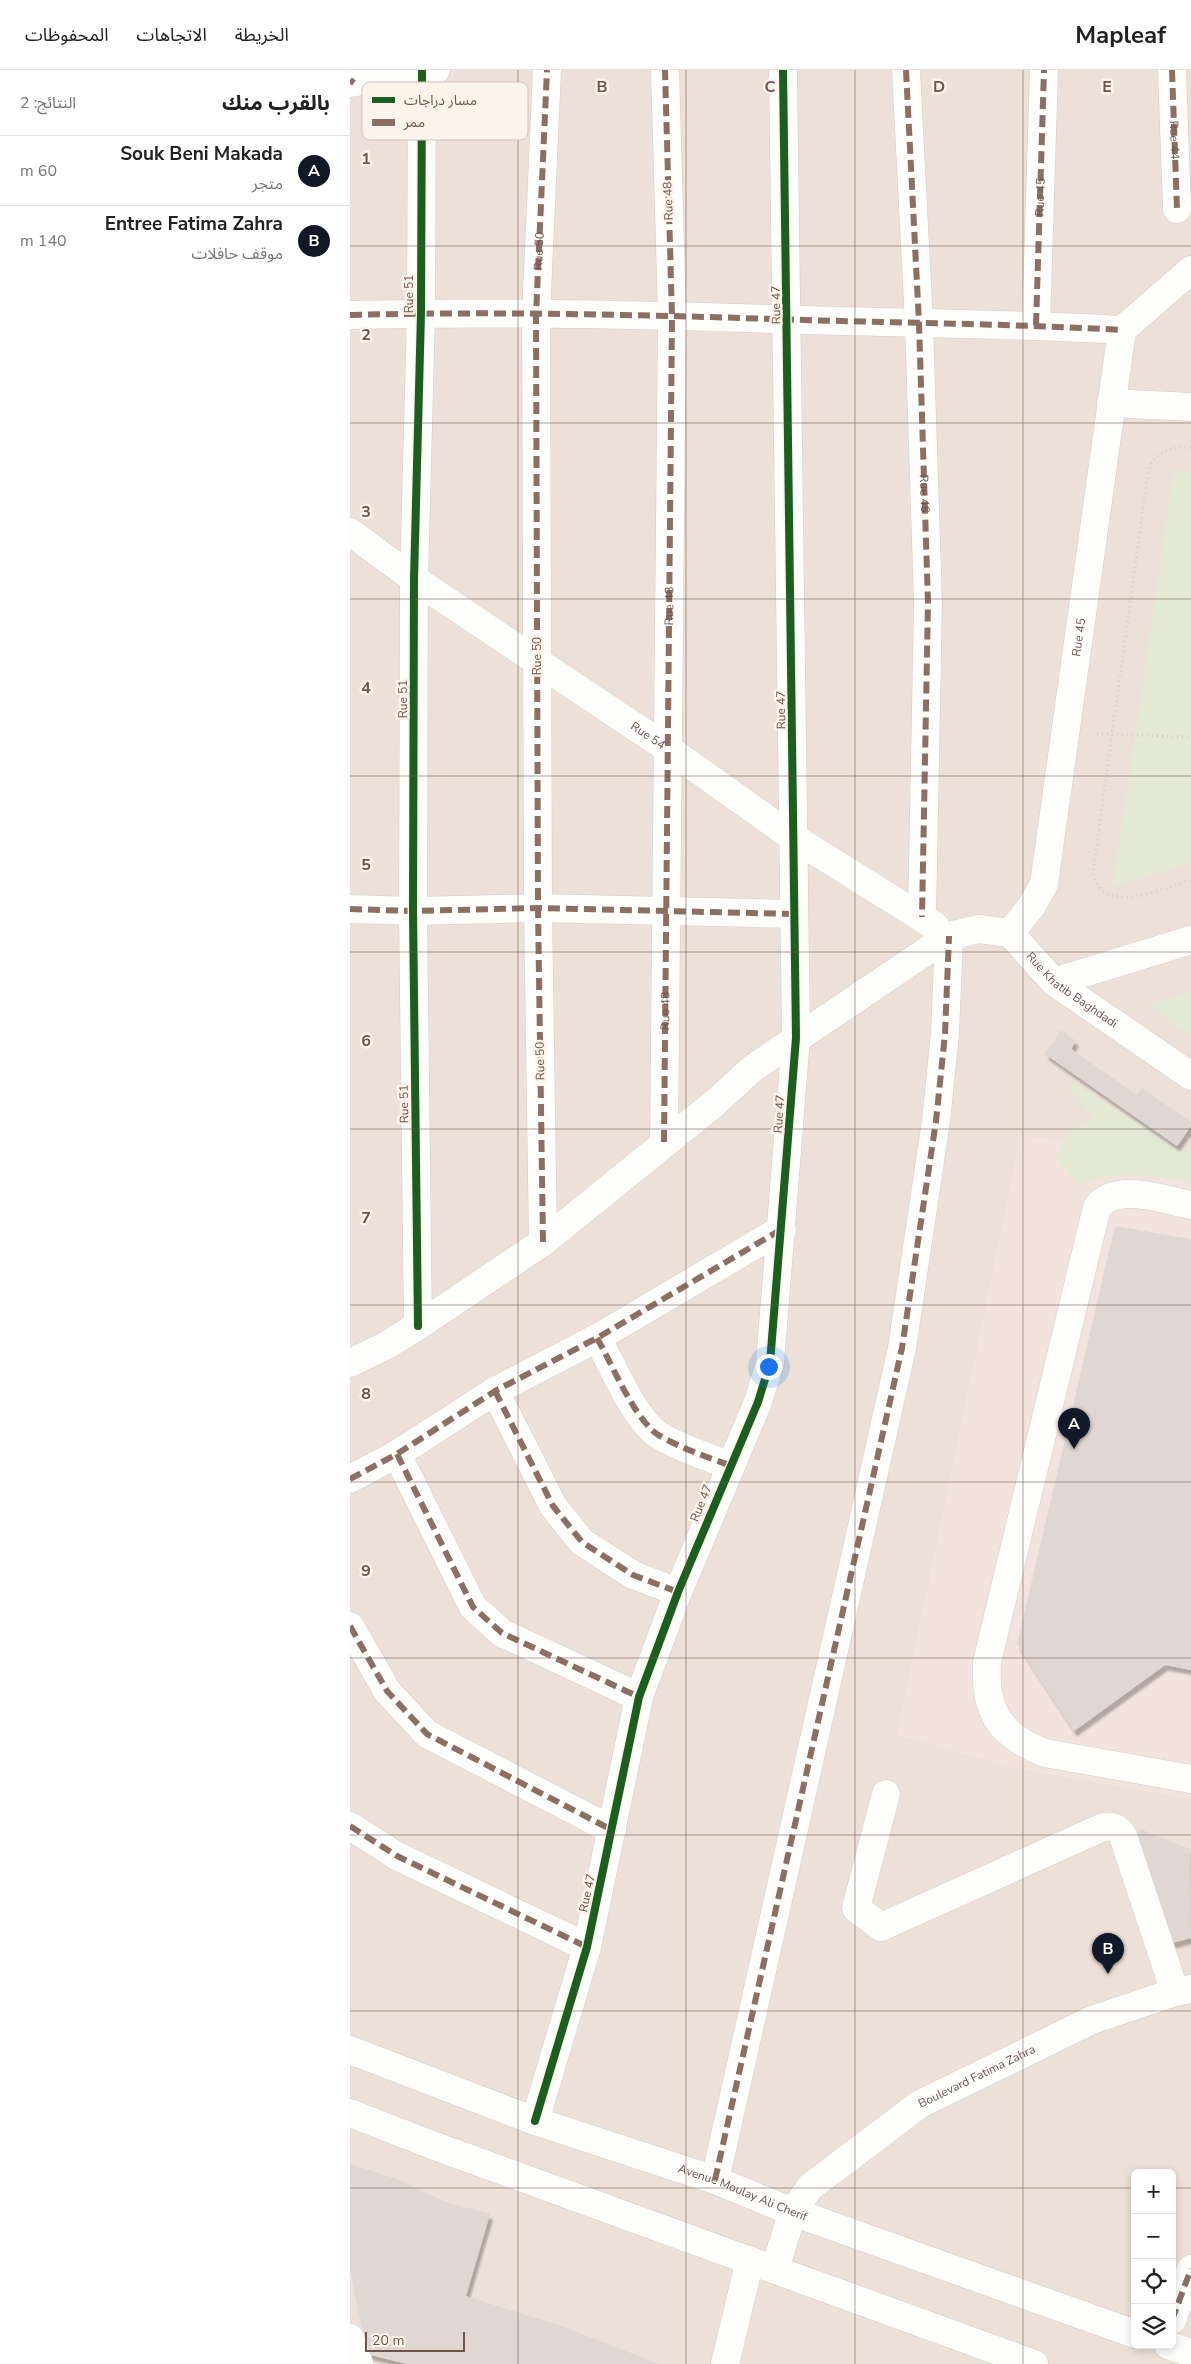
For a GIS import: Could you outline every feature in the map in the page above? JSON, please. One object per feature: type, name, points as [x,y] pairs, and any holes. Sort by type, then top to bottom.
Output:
[{"type":"street","name":"Rue 50","points":[[543,1242],[538,908],[536,315],[547,70]]},
{"type":"street","name":"Rue 48","points":[[664,1142],[672,316],[665,70]]},
{"type":"street","name":"Rue 47","points":[[535,2121],[587,1947],[639,1697],[678,1592],[729,1465],[758,1402],[770,1363],[796,1038],[783,70]]},
{"type":"street","name":"Rue 46","points":[[906,70],[919,323],[928,603],[922,917]]},
{"type":"street","name":"Rue 45","points":[[1036,326],[1044,70]]},
{"type":"street","name":"Rue 44","points":[[1172,70],[1177,209]]},
{"type":"street","points":[[351,82],[429,71]]},
{"type":"street","name":"Rue 51","points":[[418,1326],[413,911],[414,579],[427,140]]},
{"type":"street","points":[[350,316],[421,313],[672,316],[1122,330],[1191,270]]},
{"type":"street","name":"Rue 45","points":[[1010,934],[1031,907],[1044,884],[1122,330]]},
{"type":"street","points":[[1111,404],[1191,407]]},
{"type":"street","name":"Rue 54","points":[[350,532],[414,579],[667,748],[794,838],[922,917],[949,936]]},
{"type":"street","points":[[350,909],[413,911],[538,908],[794,914]]},
{"type":"street","points":[[350,1363],[418,1326],[543,1242],[664,1142],[716,1102],[754,1068],[949,936],[979,928],[1010,934]]},
{"type":"street","name":"Rue Khatib Baghdadi","points":[[1010,934],[1054,982],[1191,1076]]},
{"type":"street","points":[[715,2180],[902,1348],[936,1121],[945,1034],[949,936]]},
{"type":"street","points":[[1054,982],[1191,940]]},
{"type":"street","points":[[1191,1205],[1117,1194],[1102,1200],[1097,1207],[989,1652],[986,1685],[992,1709],[1005,1729],[1023,1744],[1045,1753],[1191,1779]]},
{"type":"street","points":[[350,1479],[397,1454],[495,1391],[597,1338],[782,1230]]},
{"type":"street","points":[[597,1338],[633,1403],[653,1431],[694,1452],[729,1465]]},
{"type":"street","points":[[495,1391],[553,1506],[582,1542],[633,1575],[678,1592]]},
{"type":"street","points":[[397,1454],[473,1607],[502,1633],[639,1697]]},
{"type":"street","points":[[350,1626],[387,1691],[427,1734],[612,1830]]},
{"type":"street","points":[[886,1794],[856,1908],[881,1927],[1101,1828],[1111,1826],[1120,1831],[1123,1836],[1183,1991]]},
{"type":"street","points":[[350,1826],[397,1856],[587,1947]]},
{"type":"street","name":"Boulevard Fatima Zahra","points":[[725,2364],[762,2264],[810,2187],[920,2104],[1092,2020],[1183,1991]]},
{"type":"street","name":"Avenue Moulay Ali Cherif","points":[[350,2050],[535,2121],[715,2180],[793,2212],[1131,2333]]},
{"type":"street","points":[[350,2113],[432,2145],[1034,2364]]},
{"type":"street","points":[[1176,2309],[1191,2269]]},
{"type":"street","points":[[350,2338],[359,2364]]},
{"type":"street","points":[[1176,2348],[1191,2353]]},
{"type":"path","points":[[1191,448],[1173,447],[1164,450],[1151,463],[1148,472],[1093,873],[1094,881],[1104,893],[1119,899],[1191,880]]},
{"type":"path","points":[[1065,733],[1191,737]]},
{"type":"shaded area","points":[[350,70],[1191,70],[1191,2364],[350,2364]]},
{"type":"shaded area","points":[[1021,1135],[1191,1163],[1191,1799],[1014,1768],[897,1735]]},
{"type":"green space","points":[[1174,470],[1191,471],[1191,864],[1113,886]]},
{"type":"green space","points":[[1191,992],[1191,1036],[1147,1004]]},
{"type":"green space","points":[[1075,1082],[1183,1153],[1191,1146],[1191,1183],[1148,1176],[1121,1175],[1107,1177],[1080,1187],[1056,1160],[1061,1143],[1068,1133],[1094,1118],[1069,1089]]},
{"type":"building","points":[[1061,1030],[1076,1041],[1071,1049],[1137,1095],[1142,1088],[1191,1122],[1191,1126],[1177,1146],[1045,1054]]},
{"type":"building","points":[[1115,1226],[1191,1239],[1191,1670],[1165,1665],[1074,1731],[1017,1644]]},
{"type":"building","points":[[1140,1829],[1190,1849],[1191,1938],[1168,1944],[1133,1843]]},
{"type":"building","points":[[350,2164],[394,2178],[446,2202],[490,2214],[466,2296],[567,2328],[659,2364],[407,2364],[367,2354],[350,2268]]},
{"type":"marked path","points":[[543,1242],[538,908],[536,315],[547,70]]},
{"type":"marked path","points":[[664,1142],[672,316],[665,70]]},
{"type":"marked path","points":[[906,70],[919,323],[928,603],[922,917]]},
{"type":"marked path","points":[[1036,325],[1044,70]]},
{"type":"marked path","points":[[1172,70],[1177,209]]},
{"type":"marked path","points":[[350,80],[354,83]]},
{"type":"marked path","points":[[350,315],[463,313],[634,315],[1122,330]]},
{"type":"marked path","points":[[350,909],[413,911],[538,908],[794,914]]},
{"type":"marked path","points":[[715,2180],[902,1348],[936,1121],[945,1034],[949,936]]},
{"type":"marked path","points":[[350,1479],[397,1454],[495,1391],[597,1338],[782,1229]]},
{"type":"marked path","points":[[597,1338],[636,1410],[652,1430],[677,1445],[729,1465]]},
{"type":"marked path","points":[[495,1391],[553,1506],[582,1542],[633,1575],[678,1592]]},
{"type":"marked path","points":[[397,1454],[473,1607],[502,1633],[639,1697]]},
{"type":"marked path","points":[[350,1626],[387,1691],[427,1734],[612,1830]]},
{"type":"marked path","points":[[350,1826],[397,1856],[587,1947]]},
{"type":"marked path","points":[[1176,2309],[1191,2269]]},
{"type":"cycle path","points":[[535,2121],[587,1947],[639,1697],[678,1592],[758,1402],[770,1363],[796,1038],[783,70]]},
{"type":"cycle path","points":[[422,72],[422,82]]},
{"type":"cycle path","points":[[418,1326],[413,911],[414,579],[421,313],[422,140]]},
{"type":"place","name":"Souk Beni Makada","points":[[1074,1449]]},
{"type":"place","name":"Entree Fatima Zahra","points":[[1108,1974]]}]
